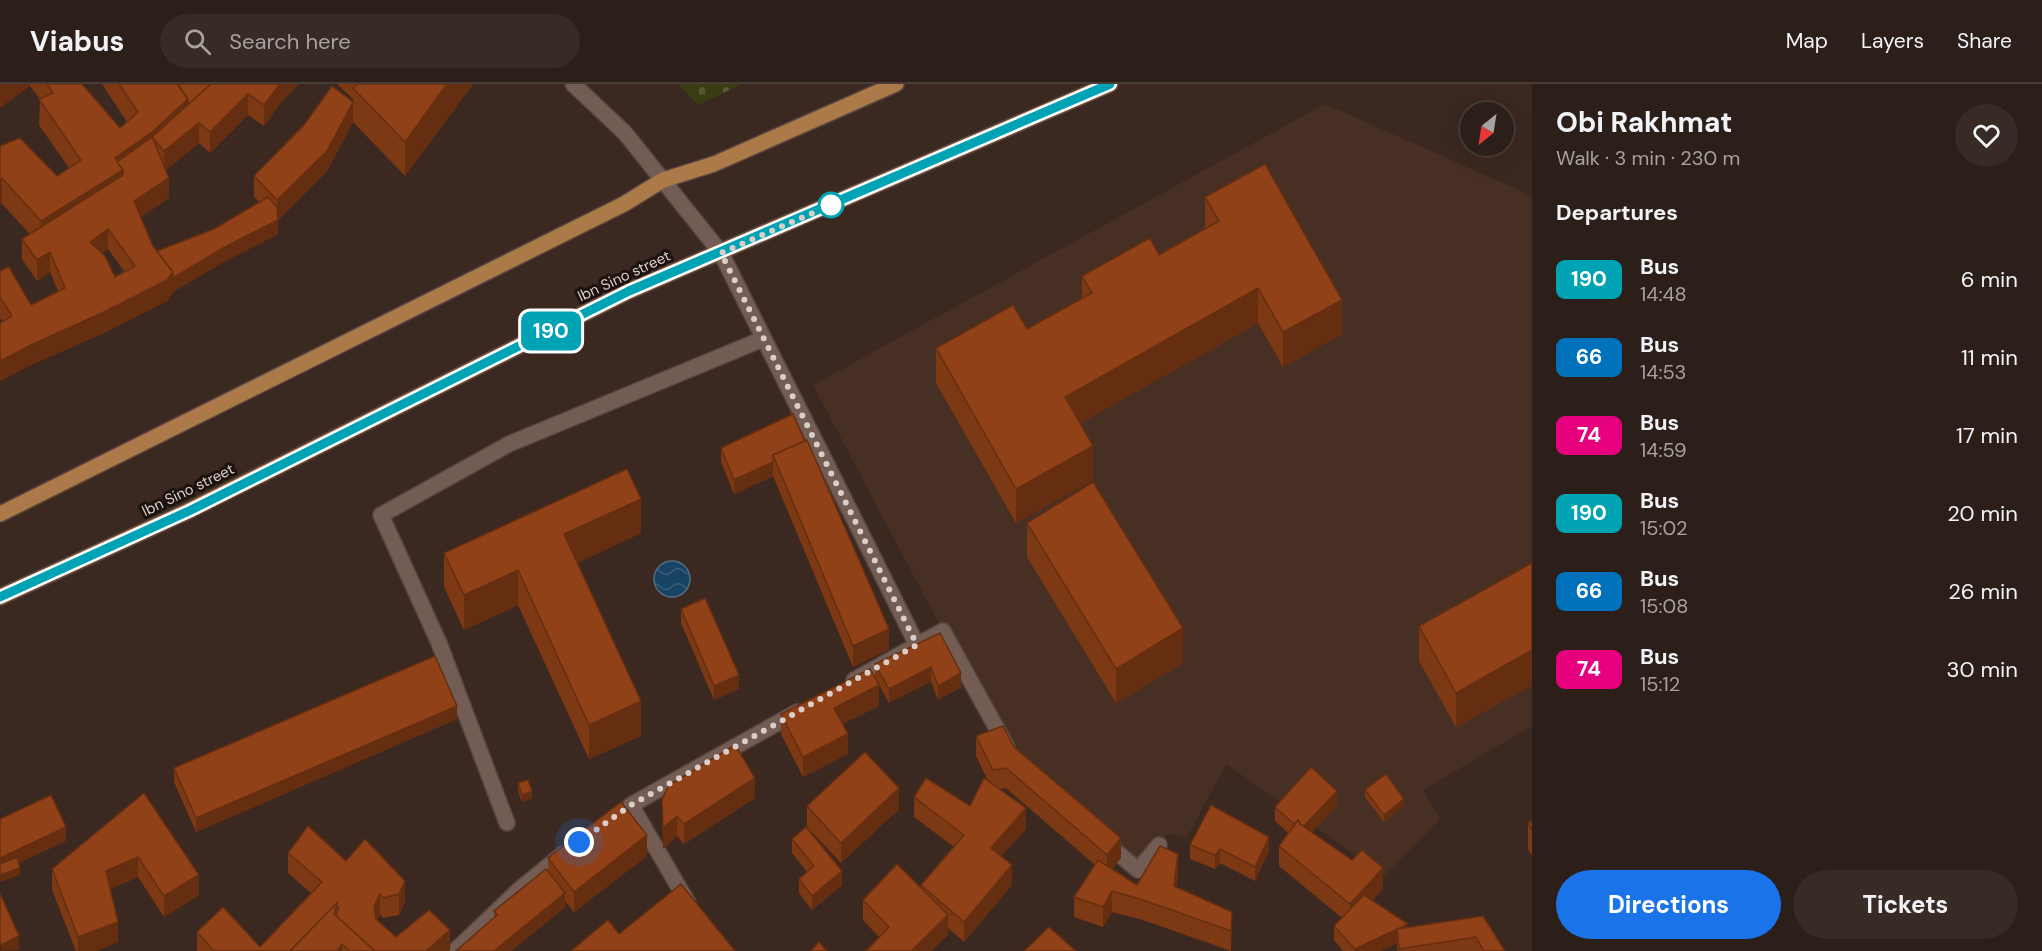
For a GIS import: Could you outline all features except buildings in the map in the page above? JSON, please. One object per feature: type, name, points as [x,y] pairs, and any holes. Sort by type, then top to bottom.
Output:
[{"type":"main road","points":[[0,514],[624,204],[663,180],[714,164],[896,84]]},
{"type":"main road","name":"Ibn Sino street","points":[[0,597],[199,506],[629,291],[1110,84]]},
{"type":"street","points":[[573,84],[625,133],[721,253],[917,645]]},
{"type":"street","points":[[507,822],[439,643],[381,515],[509,444],[763,339]]},
{"type":"street","points":[[836,690],[943,631],[1012,757]]},
{"type":"street","points":[[697,915],[683,897],[627,808],[806,707]]},
{"type":"street","points":[[1096,834],[1138,870],[1159,845]]},
{"type":"street","points":[[456,951],[520,889],[579,842]]},
{"type":"shaded area","points":[[1325,104],[1532,196],[1532,726],[1423,790],[1440,819],[1385,876],[1226,764],[1187,838],[1169,833],[1138,870],[1012,762],[813,385]]},
{"type":"green space","points":[[678,84],[742,84],[698,105]]},
{"type":"water","points":[[672,561],[685,566],[690,579],[685,592],[672,597],[659,592],[654,579],[659,566]]},
{"type":"bus line","name":"190","points":[[0,597],[189,511],[629,291],[1110,84]]},
{"type":"route","points":[[579,842],[631,805],[917,645],[721,253],[831,205]]}]
